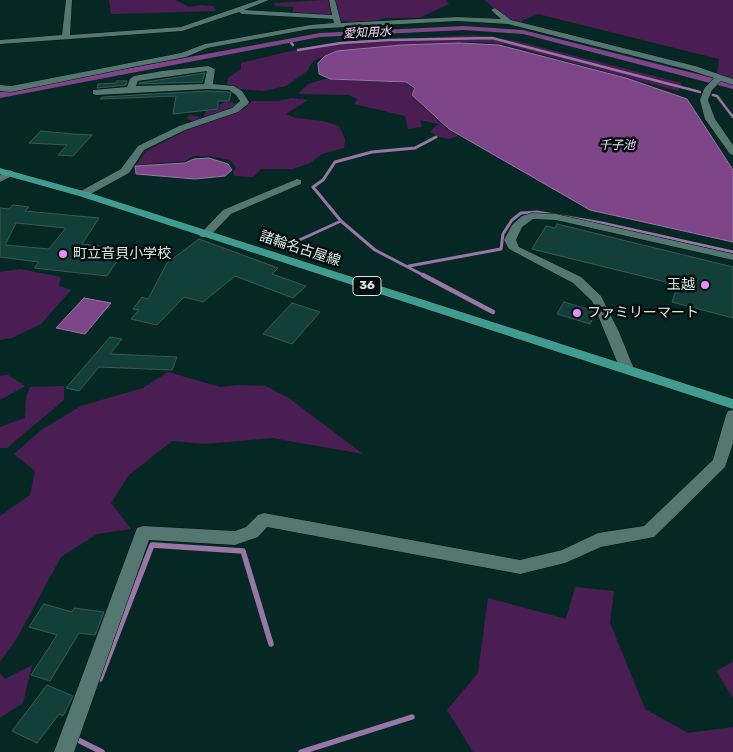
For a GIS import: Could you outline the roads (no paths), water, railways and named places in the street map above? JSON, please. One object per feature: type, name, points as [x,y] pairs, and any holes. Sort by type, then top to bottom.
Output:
[{"type":"main road","name":"諸輪名古屋線","points":[[3,174],[83,194],[205,235],[733,404]]},
{"type":"street","points":[[66,38],[69,0]]},
{"type":"street","points":[[242,0],[248,6]]},
{"type":"street","points":[[0,42],[182,29],[266,0]]},
{"type":"street","points":[[332,0],[337,21]]},
{"type":"street","points":[[495,10],[508,22]]},
{"type":"street","points":[[234,11],[337,21],[456,19],[508,22],[692,68],[717,81],[733,82]]},
{"type":"street","points":[[0,88],[11,89],[182,55],[205,46],[337,21]]},
{"type":"street","points":[[133,88],[131,88],[136,78],[208,68],[211,69],[208,86]]},
{"type":"street","points":[[717,81],[704,95],[704,100],[710,119],[733,152]]},
{"type":"street","points":[[83,194],[125,171],[141,148],[168,134],[235,110],[244,104],[244,99],[231,88],[208,86],[133,88],[96,92]]},
{"type":"street","points":[[205,235],[227,212],[297,182]]},
{"type":"street","points":[[628,369],[614,332],[597,300],[578,280],[515,249],[510,240],[517,225],[532,216],[556,217],[733,257]]},
{"type":"street","points":[[64,752],[143,533],[235,538],[252,532],[264,520],[520,567],[564,556],[598,540],[648,532],[727,466],[733,415]]},
{"type":"water","name":"千子池","points":[[459,43],[499,45],[626,78],[687,99],[733,170],[733,242],[590,210],[449,129],[412,95],[415,88],[406,82],[330,79],[319,74],[318,63],[325,56],[337,51],[401,45]]},
{"type":"water","points":[[209,158],[228,164],[232,170],[225,176],[195,179],[136,174],[135,166],[185,163],[194,159]]},
{"type":"water","points":[[84,298],[111,303],[85,334],[56,328]]},
{"type":"waterway","name":"愛知用水","points":[[0,95],[320,35],[464,28],[523,32],[733,86]]},
{"type":"waterway","points":[[298,50],[341,43],[389,40],[492,38],[700,92]]},
{"type":"waterway","name":"愛知用水","points":[[289,40],[293,45]]},
{"type":"waterway","points":[[713,95],[717,96],[733,117]]},
{"type":"waterway","points":[[341,221],[313,187],[323,180],[335,162],[372,152],[415,148],[436,137]]},
{"type":"waterway","points":[[409,266],[501,249],[503,234],[512,220],[521,213],[537,212],[602,223],[733,252]]},
{"type":"waterway","points":[[284,247],[341,221]]},
{"type":"waterway","points":[[341,221],[375,250],[425,276]]},
{"type":"waterway","points":[[423,275],[493,312]]},
{"type":"waterway","points":[[100,679],[152,545],[243,551],[271,644]]},
{"type":"waterway","points":[[301,752],[412,717]]},
{"type":"waterway","points":[[77,737],[76,739],[102,752]]},
{"type":"place","name":"町立音貝小学校","points":[[63,254]]},
{"type":"place","name":"玉越","points":[[705,285]]},
{"type":"place","name":"ファミリーマート","points":[[577,313]]}]
